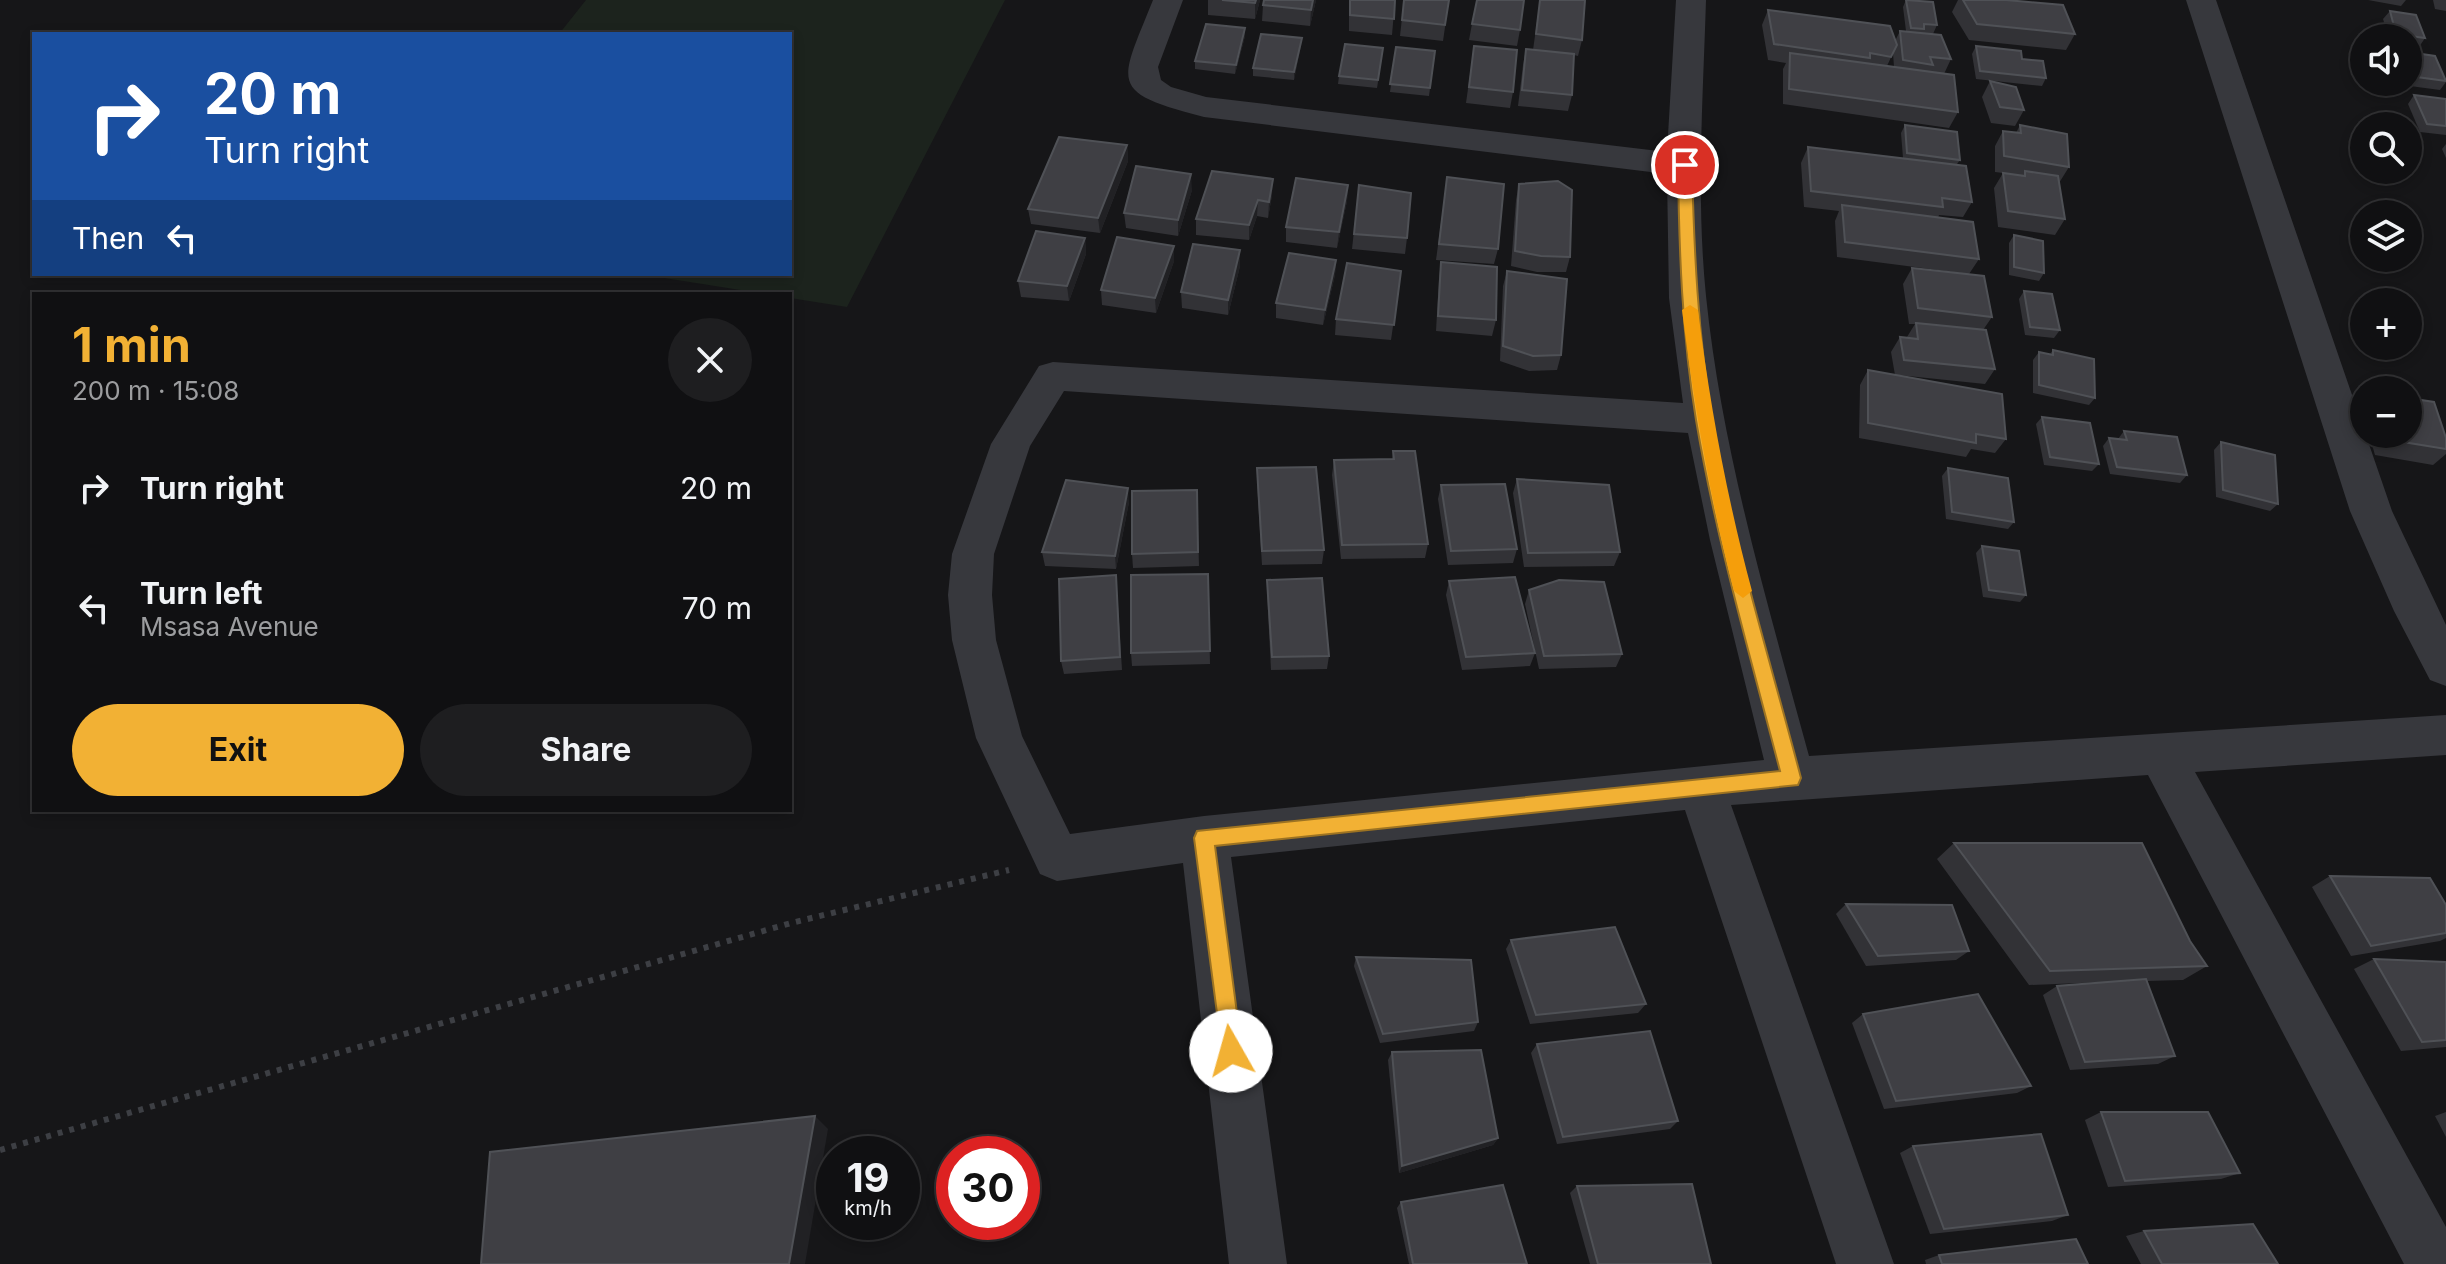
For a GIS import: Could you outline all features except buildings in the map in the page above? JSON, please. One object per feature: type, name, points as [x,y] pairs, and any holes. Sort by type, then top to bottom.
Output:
[{"type":"street","points":[[1168,0],[1142,67],[1146,85],[1181,101],[1204,107],[1685,165]]},
{"type":"street","points":[[1691,0],[1685,165],[1688,295],[1704,419],[1724,520],[1792,778]]},
{"type":"street","points":[[2201,0],[2371,511],[2416,611],[2446,667]]},
{"type":"street","points":[[1704,419],[1053,376],[1011,444],[973,554],[970,595],[974,640],[999,738],[1057,858],[1204,838],[1792,778],[2446,735]]},
{"type":"street","points":[[2161,754],[2435,1264]]},
{"type":"street","points":[[1701,787],[1865,1264]]},
{"type":"street","points":[[1204,838],[1258,1264]]},
{"type":"path","points":[[0,1150],[791,923],[1057,858]]},
{"type":"shaded area","points":[[586,0],[1005,0],[847,307],[792,298],[792,292],[752,292],[652,276],[792,276],[792,32],[561,32]]},
{"type":"slow traffic","points":[[1690,310],[1704,419],[1724,520],[1743,591]]},
{"type":"route","points":[[1231,1051],[1204,838],[1792,778],[1724,520],[1704,419],[1688,295],[1685,165]]}]
